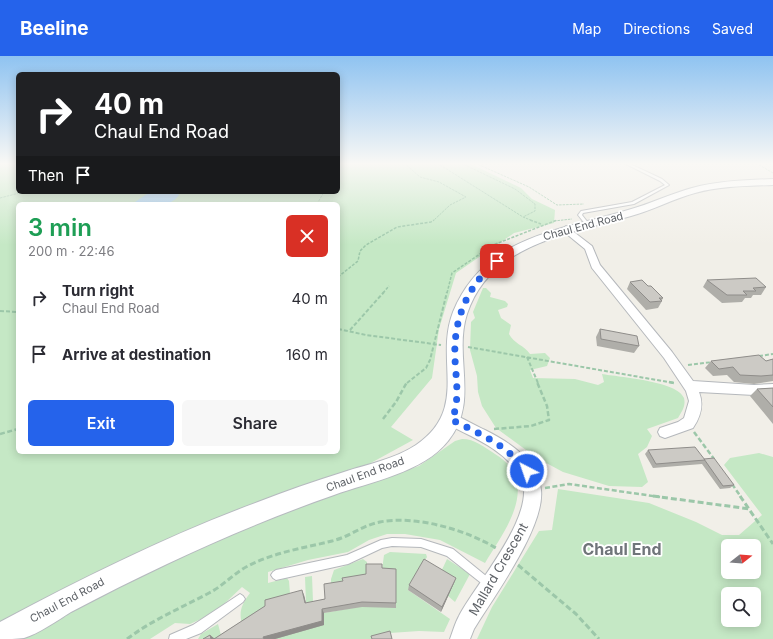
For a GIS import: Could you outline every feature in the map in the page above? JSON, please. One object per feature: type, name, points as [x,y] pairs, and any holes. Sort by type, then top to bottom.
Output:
[{"type":"street","name":"Chaul End Road","points":[[0,637],[102,582],[188,540],[297,498],[397,464],[431,445],[441,437],[452,420],[457,394],[455,346],[457,325],[463,306],[472,289],[490,267],[511,251],[562,224],[587,224],[633,212],[672,197],[696,190]]},
{"type":"street","points":[[562,224],[589,248],[595,266],[676,366],[690,386],[696,400],[696,406],[688,424],[665,432]]},
{"type":"street","points":[[690,386],[754,390],[773,389]]},
{"type":"street","name":"Mallard Crescent","points":[[452,420],[506,449],[522,464],[532,480],[534,496],[521,534],[466,623],[460,639]]},
{"type":"lane","points":[[587,224],[580,215],[582,212],[633,203],[657,190]]},
{"type":"lane","points":[[276,575],[348,559],[381,544],[392,542],[421,543],[450,552],[462,560],[489,584]]},
{"type":"lane","points":[[174,639],[197,629],[240,599]]},
{"type":"path","points":[[340,275],[358,261],[360,251],[366,245],[397,228],[431,222],[442,214],[450,205],[466,197],[454,190]]},
{"type":"path","points":[[481,190],[506,208],[534,223],[562,224]]},
{"type":"path","points":[[517,190],[535,204],[535,211],[523,217]]},
{"type":"path","points":[[534,190],[557,205],[591,204]]},
{"type":"path","points":[[0,198],[16,194]]},
{"type":"path","points":[[527,231],[542,224]]},
{"type":"path","points":[[349,331],[389,286]]},
{"type":"path","points":[[0,311],[16,312]]},
{"type":"path","points":[[340,329],[366,335],[437,344]]},
{"type":"path","points":[[470,348],[527,356],[690,386]]},
{"type":"path","points":[[753,357],[773,354]]},
{"type":"path","points":[[491,429],[532,426],[546,423],[549,420],[547,406],[527,356]]},
{"type":"path","points":[[676,366],[715,361]]},
{"type":"path","points":[[688,424],[718,465]]},
{"type":"path","points":[[0,434],[16,430]]},
{"type":"path","points":[[727,478],[773,544]]},
{"type":"path","points":[[543,488],[569,484],[750,509]]},
{"type":"path","points":[[507,556],[576,614],[599,639]]},
{"type":"green space","points":[[0,190],[16,190],[16,194],[340,194],[340,190],[523,190],[532,199],[555,210],[554,223],[514,233],[456,273],[439,329],[432,378],[391,427],[413,440],[369,464],[266,501],[0,624]]},
{"type":"green space","points":[[483,288],[486,288],[491,293],[490,297],[505,301],[508,304],[507,307],[498,310],[501,318],[511,325],[509,334],[511,337],[530,354],[545,353],[550,358],[547,366],[530,370],[533,378],[575,379],[598,385],[604,382],[602,374],[633,378],[671,388],[679,392],[684,398],[683,408],[678,418],[647,429],[652,436],[647,447],[638,454],[648,482],[642,487],[609,486],[563,472],[537,458],[496,428],[482,406],[478,392],[477,376],[470,350],[471,322],[475,318],[473,312]]},
{"type":"green space","points":[[462,439],[475,442],[495,454],[509,466],[516,479],[518,493],[515,507],[502,536],[485,563],[440,540],[405,534],[387,534],[369,540],[348,552],[308,560],[268,572],[268,583],[287,578],[289,581],[291,607],[243,627],[241,622],[241,609],[244,601],[250,593],[242,587],[223,605],[201,619],[190,624],[175,623],[150,639],[15,639],[87,600],[258,521],[419,466],[455,441]]},
{"type":"green space","points":[[759,453],[773,457],[773,639],[477,639],[492,607],[539,531],[552,530],[558,489],[649,503],[696,522],[722,535],[739,535],[762,515],[724,465],[730,458]]},
{"type":"green space","points":[[390,552],[426,554],[427,557],[408,590],[450,619],[444,632],[419,631],[390,633],[372,639],[274,639],[306,603],[305,577],[312,576],[314,627],[324,613],[358,607],[331,588],[331,579],[334,570],[363,559],[367,562],[367,569],[382,570],[384,555]]},
{"type":"green space","points":[[447,559],[470,574],[455,602],[448,596],[440,574]]},
{"type":"green space","points":[[218,624],[222,639],[198,639],[201,634]]},
{"type":"water","points":[[147,194],[179,195],[170,202],[135,202]]},
{"type":"building","points":[[756,278],[766,287],[753,288],[756,291],[743,291],[747,295],[727,295],[707,280]]},
{"type":"building","points":[[642,280],[648,286],[651,286],[663,298],[659,298],[662,301],[650,302],[630,282]]},
{"type":"building","points":[[600,329],[637,336],[639,346],[601,339]]},
{"type":"building","points":[[759,355],[766,361],[773,359],[773,375],[740,375],[733,367],[719,369],[711,361]]},
{"type":"building","points":[[773,388],[773,407],[757,389]]},
{"type":"building","points":[[695,447],[705,460],[656,464],[648,450]]},
{"type":"building","points":[[714,458],[734,485],[723,486],[704,459]]},
{"type":"building","points":[[424,559],[456,578],[442,607],[409,585]]},
{"type":"building","points":[[366,564],[382,564],[382,568],[396,569],[396,603],[362,602],[322,609],[322,621],[263,637],[264,639],[214,639],[265,606],[265,600],[302,590],[305,603],[325,599],[324,584],[343,581],[342,578],[366,574]]},
{"type":"building","points":[[390,631],[392,639],[372,639],[371,636]]},
{"type":"building","points":[[210,635],[211,639],[203,639]]},
{"type":"district","name":"Chaul End","points":[[622,549]]},
{"type":"route","points":[[497,261],[490,267],[472,289],[463,306],[457,325],[455,336],[455,358],[457,403],[452,420],[477,432],[506,449],[515,456],[527,471]]}]
